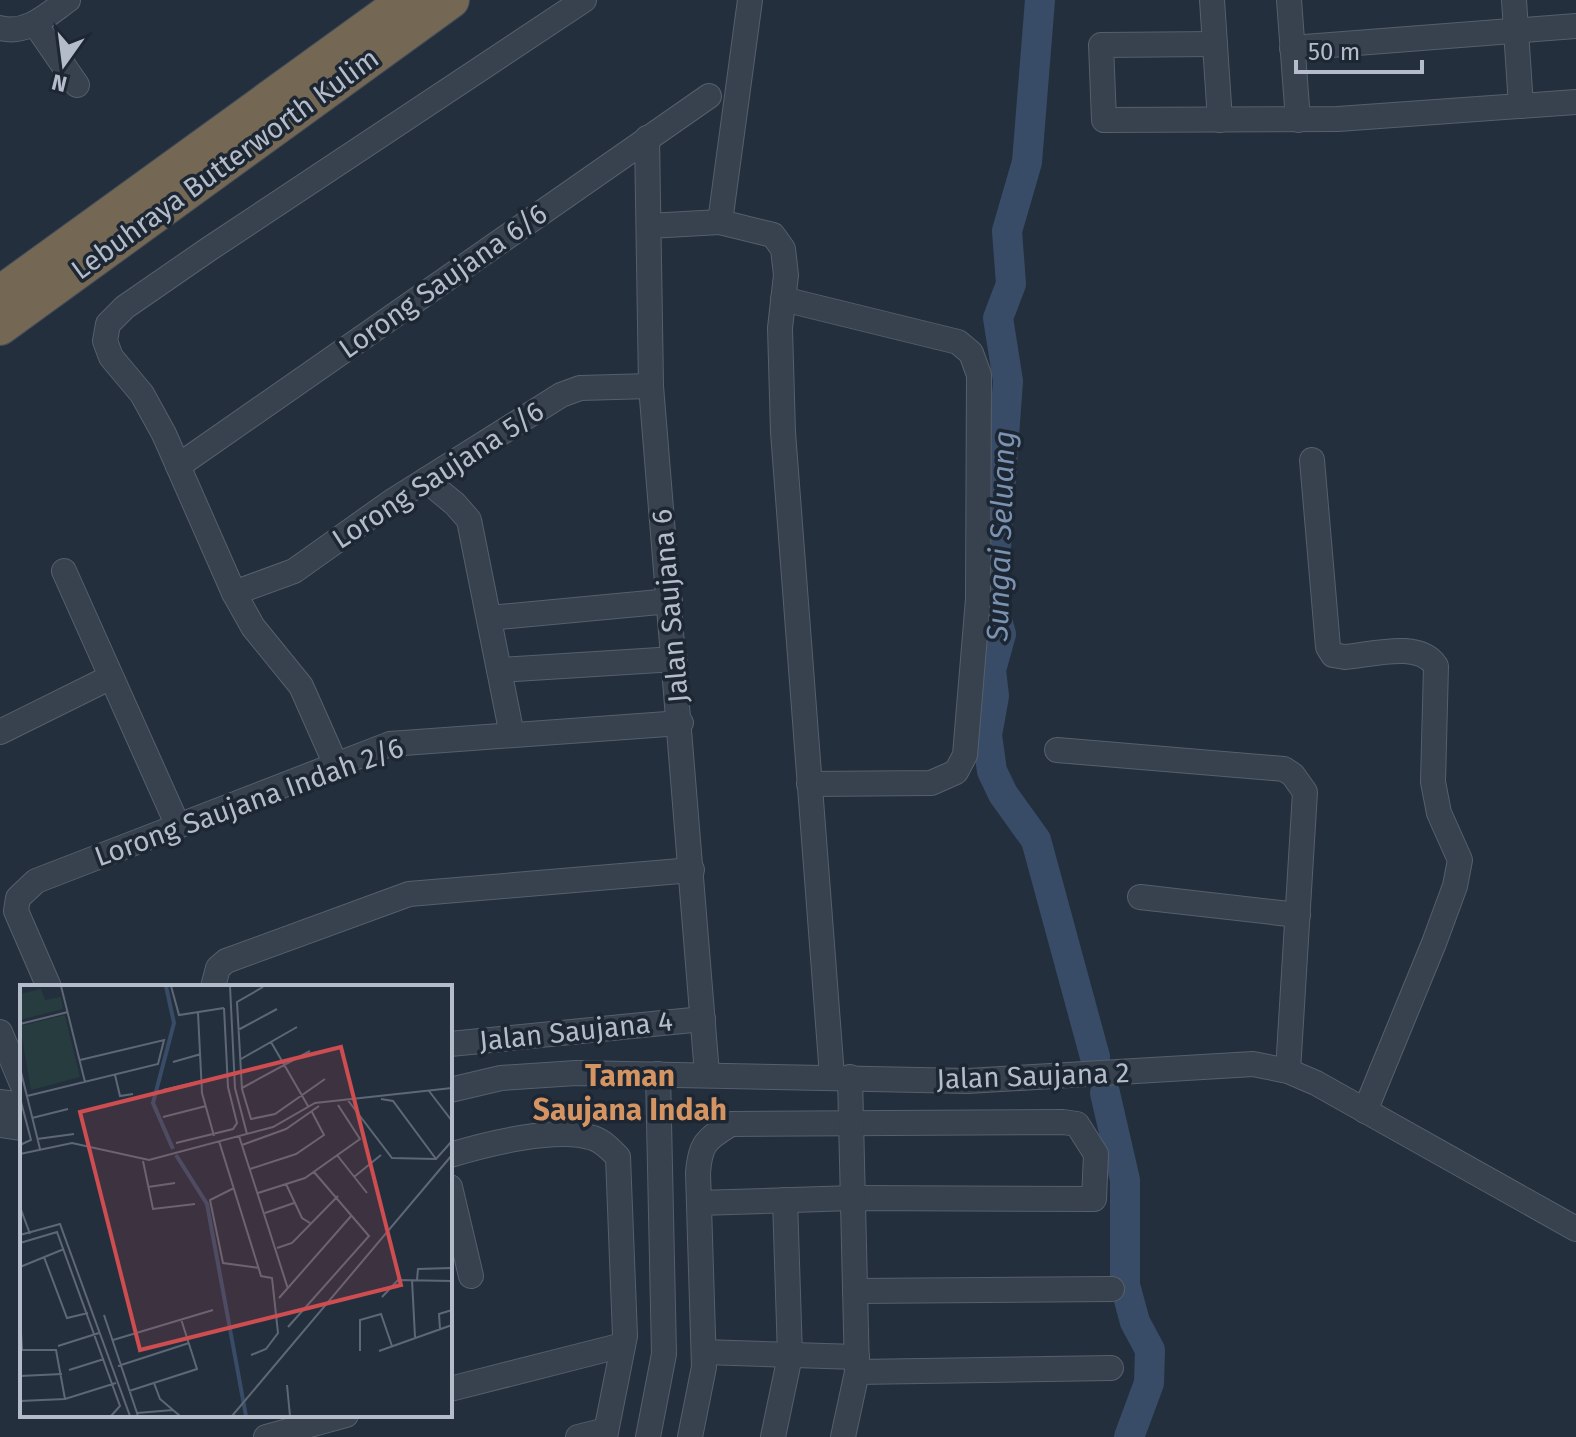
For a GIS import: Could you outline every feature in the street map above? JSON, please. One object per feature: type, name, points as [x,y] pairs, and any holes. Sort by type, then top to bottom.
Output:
[{"type":"highway","name":"Lebuhraya Butterworth Kulim","points":[[0,294],[406,0]]},
{"type":"highway","name":"Lebuhraya Butterworth Kulim","points":[[0,327],[451,0]]},
{"type":"street","points":[[0,28],[12,31],[35,24],[68,0]]},
{"type":"street","points":[[336,765],[301,686],[253,627],[234,593],[178,466],[142,394],[111,357],[105,341],[108,324],[125,307],[209,249],[584,0]]},
{"type":"street","points":[[720,222],[750,0]]},
{"type":"street","points":[[1212,0],[1220,120]]},
{"type":"street","points":[[1289,0],[1298,120]]},
{"type":"street","points":[[1514,0],[1521,106]]},
{"type":"street","points":[[35,24],[77,85]]},
{"type":"street","points":[[1292,48],[1576,26]]},
{"type":"street","points":[[1215,44],[1101,45],[1104,120],[1298,120],[1576,102]]},
{"type":"street","name":"Lorong Saujana 6/6","points":[[178,466],[709,96]]},
{"type":"street","name":"Jalan Saujana 6","points":[[647,138],[651,386],[681,723],[707,1074]]},
{"type":"street","points":[[649,226],[720,222],[773,235],[783,249],[780,328],[783,432],[809,784],[841,1076],[851,1121],[857,1364],[843,1437]]},
{"type":"street","points":[[783,299],[958,342],[971,353],[979,375],[978,599],[965,755],[956,772],[931,783],[809,784]]},
{"type":"street","name":"Lorong Saujana 5/6","points":[[234,593],[294,571],[426,480],[561,395],[580,388],[651,386]]},
{"type":"street","points":[[1312,460],[1328,647],[1333,655],[1345,657],[1418,651],[1430,656],[1436,666],[1433,782],[1439,813],[1460,860],[1455,886],[1434,943],[1365,1111]]},
{"type":"street","points":[[426,480],[469,520],[512,735]]},
{"type":"street","points":[[64,571],[178,826]]},
{"type":"street","points":[[489,618],[670,601]]},
{"type":"street","points":[[499,670],[675,659]]},
{"type":"street","points":[[0,732],[111,677]]},
{"type":"street","name":"Lorong Saujana Indah 2/6","points":[[48,985],[16,911],[18,898],[36,881],[390,744],[681,723]]},
{"type":"street","points":[[1057,750],[1284,769],[1293,775],[1305,792],[1288,1071]]},
{"type":"street","points":[[214,985],[218,968],[226,961],[409,894],[692,870]]},
{"type":"street","points":[[1140,897],[1298,915]]},
{"type":"street","name":"Jalan Saujana 4","points":[[452,1044],[703,1019]]},
{"type":"street","points":[[0,1032],[20,1079]]},
{"type":"street","name":"Jalan Saujana 2","points":[[452,1090],[501,1078],[707,1074],[968,1081],[1253,1064],[1288,1071],[1576,1229]]},
{"type":"street","points":[[648,1437],[664,1354],[658,1074]]},
{"type":"street","points":[[0,1102],[20,1105]]},
{"type":"street","points":[[690,1437],[704,1352],[699,1203],[699,1151],[711,1135],[731,1124],[851,1121],[1077,1124],[1096,1154],[1094,1199],[853,1198],[699,1203]]},
{"type":"street","points":[[0,1125],[20,1128]]},
{"type":"street","points":[[452,1155],[542,1137],[582,1136],[596,1138],[618,1157],[621,1177],[623,1345],[605,1433],[578,1437]]},
{"type":"street","points":[[452,1195],[471,1276]]},
{"type":"street","points":[[773,1437],[790,1356],[785,1200]]},
{"type":"street","points":[[855,1291],[1112,1289]]},
{"type":"street","points":[[452,1388],[623,1345]]},
{"type":"street","points":[[704,1352],[790,1356],[857,1364],[1111,1368]]},
{"type":"street","points":[[266,1437],[341,1417]]},
{"type":"street","points":[[349,1417],[356,1437]]},
{"type":"waterway","name":"Sungai Seluang","points":[[1040,0],[1027,162],[1007,231],[1011,284],[998,318],[1008,381],[992,603],[1001,634],[991,670],[994,696],[987,735],[992,771],[1003,794],[1036,840],[1095,1057]]},
{"type":"waterway","name":"Sungai Seluang","points":[[1105,1093],[1125,1180],[1125,1285],[1135,1322],[1150,1350],[1149,1383],[1129,1437]]},
{"type":"district","name":"Taman Saujana Indah","points":[[630,1093]]}]
